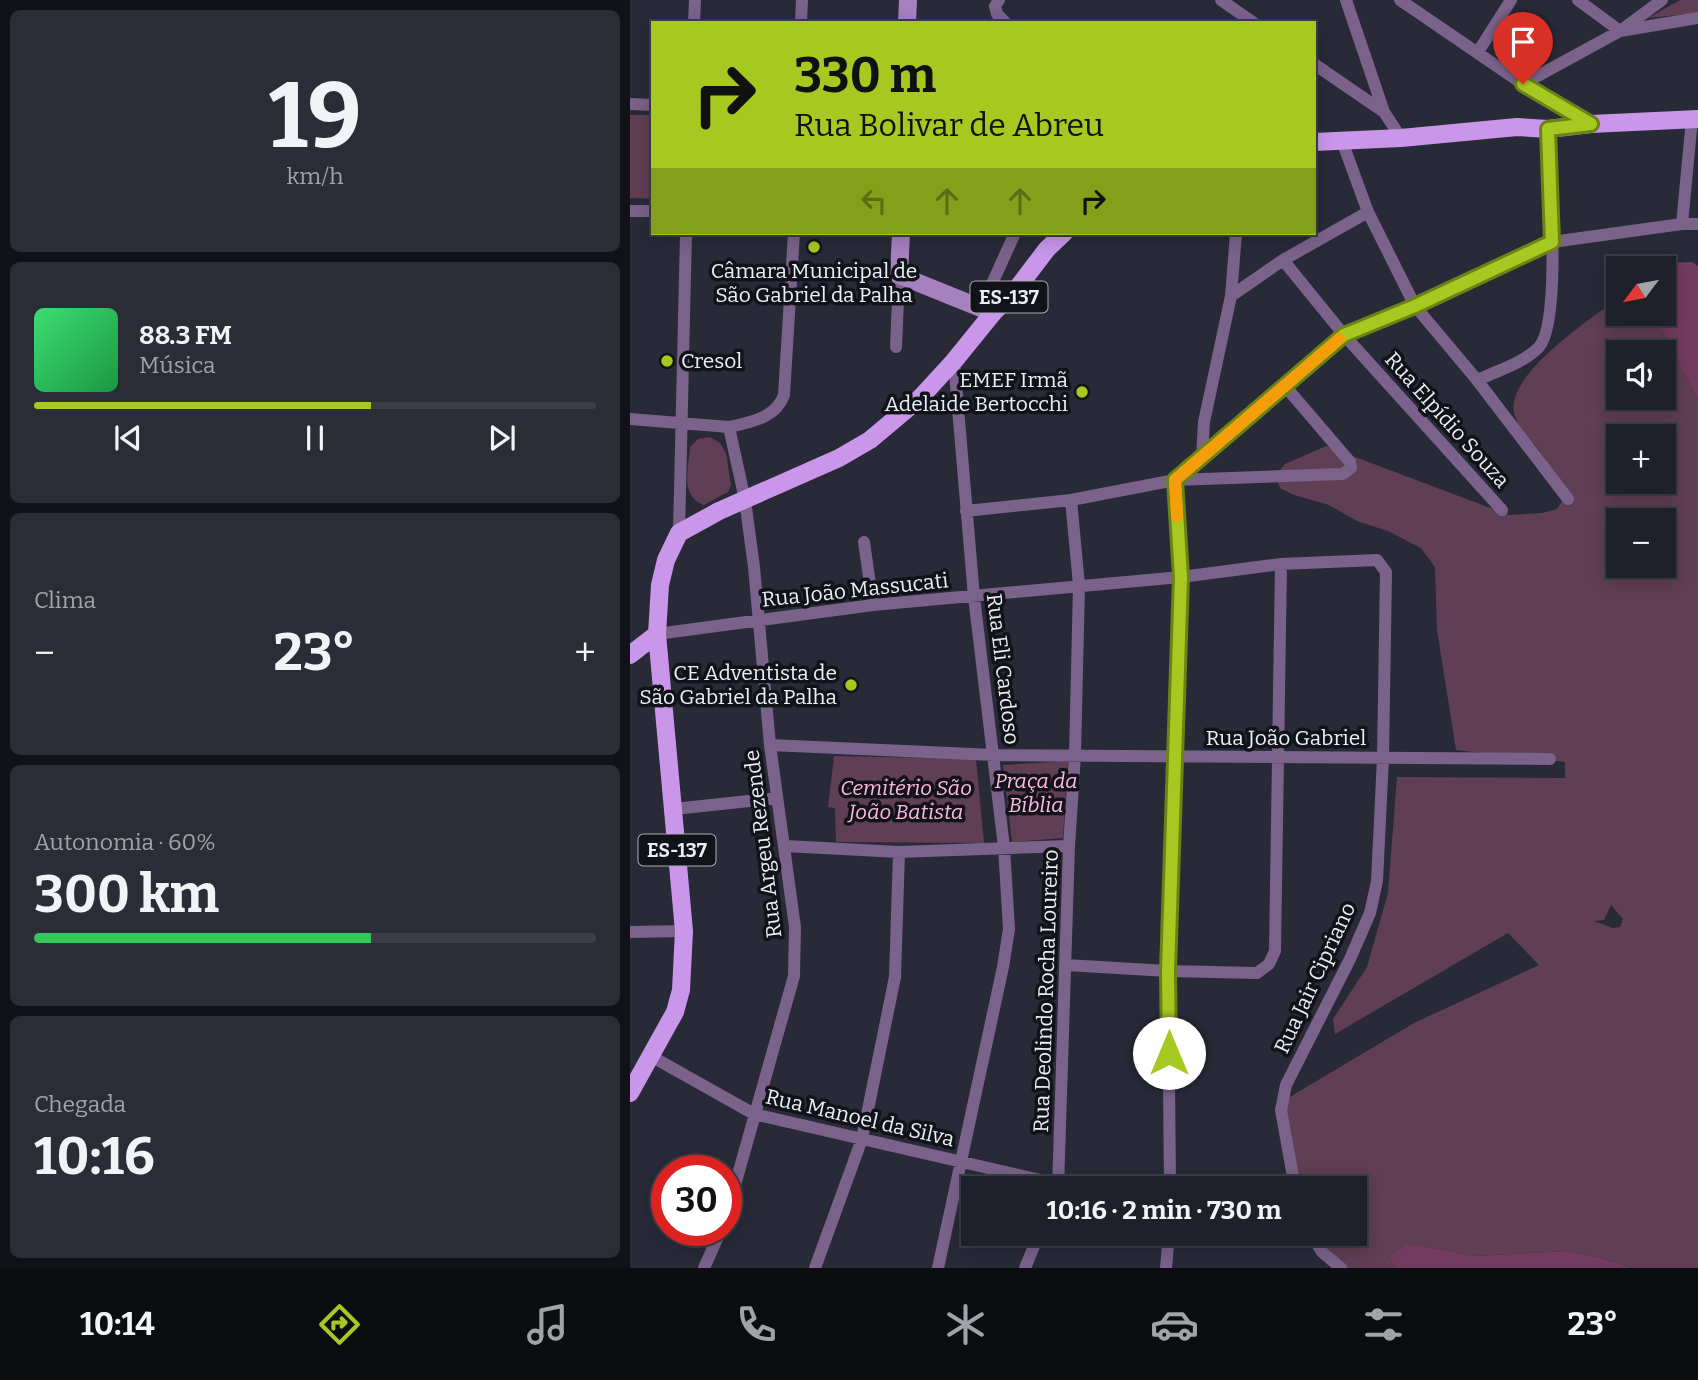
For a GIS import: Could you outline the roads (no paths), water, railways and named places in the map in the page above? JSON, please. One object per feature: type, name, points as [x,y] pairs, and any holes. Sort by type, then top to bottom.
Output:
[{"type":"main road","points":[[1316,142],[1401,138],[1517,127],[1548,129],[1695,119]]},
{"type":"main road","name":"ES-137","points":[[630,1093],[675,1012],[681,990],[684,931],[657,634],[660,585],[666,561],[679,533],[839,458],[870,440],[919,398],[954,362],[987,311],[1016,291],[1047,249],[1062,235]]},
{"type":"main road","points":[[630,655],[657,634]]},
{"type":"main road","points":[[630,1066],[648,1057]]},
{"type":"street","points":[[694,21],[695,0]]},
{"type":"street","points":[[801,21],[802,0]]},
{"type":"street","points":[[907,21],[908,0]]},
{"type":"street","points":[[999,0],[995,10],[1004,21]]},
{"type":"street","points":[[1221,0],[1251,21]]},
{"type":"street","points":[[1346,0],[1384,112],[1401,138]]},
{"type":"street","points":[[1400,0],[1523,84],[1591,124]]},
{"type":"street","points":[[1478,52],[1511,0]]},
{"type":"street","points":[[1578,0],[1620,31],[1698,18]]},
{"type":"street","points":[[1523,84],[1620,31],[1662,0]]},
{"type":"street","points":[[1316,65],[1384,112]]},
{"type":"street","points":[[630,104],[651,105]]},
{"type":"street","points":[[1682,224],[1695,119]]},
{"type":"street","points":[[1478,380],[1522,359],[1538,348],[1546,337],[1551,313],[1552,242],[1548,129]]},
{"type":"street","points":[[1342,141],[1368,212],[1415,306],[1478,380],[1568,499]]},
{"type":"street","points":[[630,211],[651,211]]},
{"type":"street","points":[[1231,296],[1283,260],[1368,212]]},
{"type":"street","points":[[1175,480],[1344,335],[1415,306],[1552,242],[1698,224]]},
{"type":"street","points":[[679,533],[687,235]]},
{"type":"street","points":[[630,419],[729,427],[756,420],[781,405],[784,395],[794,235]]},
{"type":"street","points":[[896,347],[901,235]]},
{"type":"street","points":[[899,275],[987,311],[1014,235]]},
{"type":"street","points":[[1202,456],[1204,422],[1231,296],[1236,235]]},
{"type":"street","name":"Rua Elpídio Souza","points":[[1283,260],[1344,335],[1502,510]]},
{"type":"street","name":"Rua Eli Cardoso","points":[[938,1268],[1009,929],[1004,847],[974,597],[954,362]]},
{"type":"street","points":[[966,511],[1071,500],[1175,480],[1343,474],[1351,468],[1350,462],[1285,386]]},
{"type":"street","name":"Rua Argeu Rezende","points":[[729,427],[745,500],[770,745],[795,927],[794,976],[742,1158]]},
{"type":"street","points":[[1170,1176],[1168,971],[1181,577],[1175,480]]},
{"type":"street","name":"Rua Deolindo Rocha Loureiro","points":[[1059,1176],[1079,585],[1071,500]]},
{"type":"street","points":[[864,542],[873,605]]},
{"type":"street","name":"Rua João Massucati","points":[[657,634],[873,605],[1181,577],[1281,564],[1377,560],[1386,572]]},
{"type":"street","points":[[1066,965],[1257,973],[1269,964],[1276,951],[1281,564]]},
{"type":"street","name":"Rua Jair Cipriano","points":[[1293,1176],[1280,1110],[1286,1085],[1350,959],[1370,913],[1377,881],[1383,758],[1386,572]]},
{"type":"street","name":"Rua João Gabriel","points":[[770,745],[994,755],[1550,759]]},
{"type":"street","points":[[674,809],[777,798]]},
{"type":"street","points":[[785,846],[899,852],[1069,846]]},
{"type":"street","points":[[815,1268],[862,1139],[895,977],[899,852]]},
{"type":"street","points":[[630,932],[684,931]]},
{"type":"street","name":"Rua Manoel da Silva","points":[[648,1057],[754,1114],[1020,1176]]},
{"type":"street","points":[[704,1268],[714,1246]]},
{"type":"street","points":[[1025,1268],[1034,1246]]},
{"type":"street","points":[[1166,1268],[1167,1246]]},
{"type":"street","points":[[1318,1246],[1341,1268]]},
{"type":"place","name":"Câmara Municipal de São Gabriel da Palha","points":[[814,247]]},
{"type":"place","name":"Cresol","points":[[667,361]]},
{"type":"place","name":"EMEF Irmã Adelaide Bertocchi","points":[[1082,392]]},
{"type":"place","name":"CE Adventista de São Gabriel da Palha","points":[[851,685]]},
{"type":"park label","name":"Praça da Bíblia","points":[[1036,793]]},
{"type":"park label","name":"Cemitério São João Batista","points":[[906,800]]}]
